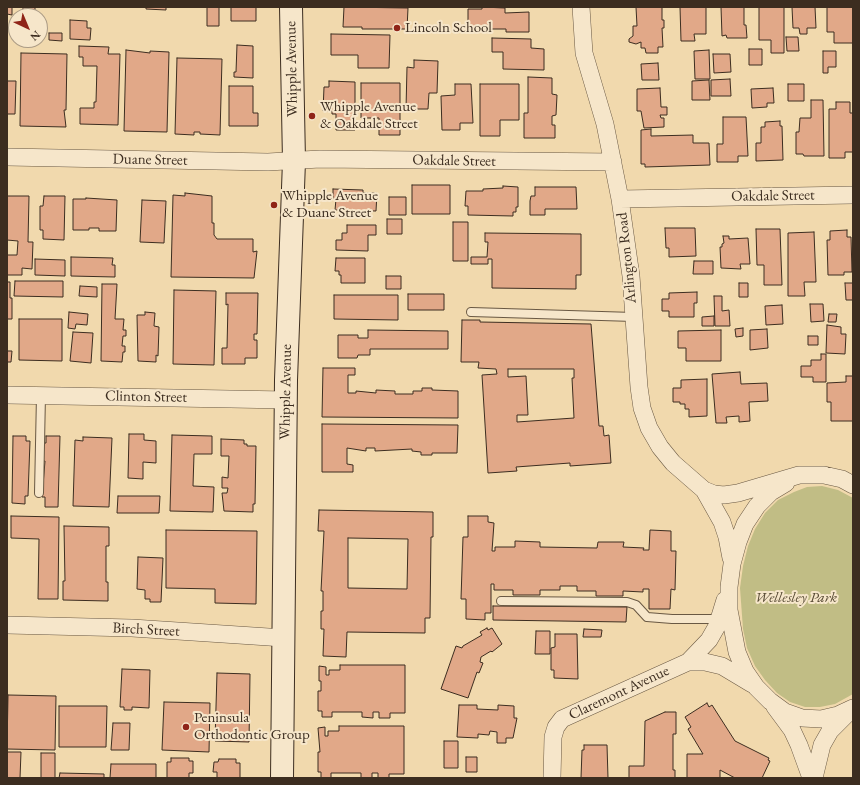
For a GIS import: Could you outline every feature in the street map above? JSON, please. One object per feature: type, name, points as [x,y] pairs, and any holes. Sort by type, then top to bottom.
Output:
[{"type":"main road","name":"Whipple Avenue","points":[[282,778],[286,400],[294,161],[291,7]]},
{"type":"street","name":"Arlington Road","points":[[581,7],[584,53],[606,124],[620,199],[631,276],[639,387],[642,408],[649,428],[660,447],[674,463],[704,490],[722,522],[728,537],[732,564]]},
{"type":"street","name":"Duane Street","points":[[7,157],[294,161]]},
{"type":"street","name":"Oakdale Street","points":[[294,161],[320,159],[614,162]]},
{"type":"street","name":"Oakdale Street","points":[[620,199],[853,195]]},
{"type":"street","name":"Clinton Street","points":[[7,395],[286,400]]},
{"type":"street","name":"Arlington Road","points":[[704,490],[724,495],[738,493],[799,475],[824,475]]},
{"type":"street","points":[[812,778],[792,730],[770,701],[756,687],[745,671],[725,619],[729,587],[732,564],[743,530],[757,506],[772,492],[789,482],[805,476],[824,475],[850,482]]},
{"type":"street","name":"Claremont Avenue","points":[[552,778],[553,737],[556,727],[562,719],[688,662],[709,640],[725,619]]},
{"type":"street","name":"Birch Street","points":[[7,625],[132,628],[284,638]]},
{"type":"street","name":"Claremont Avenue","points":[[688,662],[705,662],[722,666],[756,687]]},
{"type":"street","points":[[770,701],[785,712],[802,718],[820,719],[838,715],[853,708]]},
{"type":"street","points":[[812,778],[822,746],[830,731],[853,708]]},
{"type":"lane","points":[[471,312],[634,317]]},
{"type":"lane","points":[[39,493],[41,395]]},
{"type":"lane","points":[[501,601],[627,602],[636,605],[647,617],[672,619],[725,619]]},
{"type":"green space","name":"Wellesley Park","points":[[822,486],[838,490],[853,498],[853,694],[835,704],[820,707],[805,707],[790,702],[777,693],[755,666],[747,648],[743,629],[740,588],[748,546],[755,529],[765,513],[778,500],[794,492],[807,487]]},
{"type":"building","points":[[7,7],[12,7],[8,8],[7,14]]},
{"type":"building","points":[[23,7],[35,7],[35,8]]},
{"type":"building","points":[[146,7],[166,7],[166,10],[146,9]]},
{"type":"building","points":[[207,7],[219,7],[219,26],[207,26]]},
{"type":"building","points":[[231,7],[256,7],[256,21],[231,21]]},
{"type":"building","points":[[344,7],[408,8],[407,29],[362,29],[362,27],[343,27]]},
{"type":"building","points":[[482,7],[505,8],[505,13],[529,12],[529,32],[506,32],[506,29],[468,29],[468,9],[482,9]]},
{"type":"building","points":[[636,7],[662,7],[662,20],[664,20],[664,28],[662,28],[663,47],[658,47],[658,53],[646,53],[645,48],[641,48],[641,42],[636,44],[629,42],[629,39],[633,36],[633,26],[637,26]]},
{"type":"building","points":[[680,7],[706,7],[706,34],[694,34],[695,41],[681,41]]},
{"type":"building","points":[[721,7],[744,7],[744,25],[746,25],[747,38],[727,38],[726,35],[722,36]]},
{"type":"building","points":[[759,7],[784,7],[784,53],[771,53],[771,40],[759,40]]},
{"type":"building","points":[[792,7],[815,7],[816,28],[807,28],[807,34],[800,34],[799,28],[793,28]]},
{"type":"building","points":[[827,7],[853,7],[853,43],[834,43],[834,32],[827,32]]},
{"type":"building","points":[[70,20],[87,21],[87,28],[91,28],[90,40],[70,39]]},
{"type":"building","points":[[49,33],[62,33],[62,41],[49,40]]},
{"type":"building","points":[[331,34],[390,35],[389,68],[358,68],[358,55],[331,55]]},
{"type":"building","points":[[786,37],[798,37],[799,51],[787,51]]},
{"type":"building","points":[[492,38],[531,39],[531,48],[544,49],[544,70],[503,69],[503,52],[492,52]]},
{"type":"building","points":[[237,45],[253,46],[253,78],[234,77],[234,72],[236,72]]},
{"type":"building","points":[[79,46],[109,47],[108,54],[120,54],[118,125],[80,124],[80,108],[94,108],[94,102],[96,102],[97,66],[83,66],[83,57],[79,57]]},
{"type":"building","points":[[749,49],[762,49],[762,65],[749,65]]},
{"type":"building","points":[[126,50],[150,53],[150,51],[169,52],[167,132],[124,131]]},
{"type":"building","points":[[709,50],[710,79],[695,79],[694,51]]},
{"type":"building","points":[[823,51],[836,51],[836,67],[828,67],[828,73],[823,73]]},
{"type":"building","points":[[21,53],[67,54],[66,110],[64,110],[66,127],[20,126]]},
{"type":"building","points":[[713,54],[730,54],[731,72],[714,73]]},
{"type":"building","points":[[177,58],[222,59],[220,135],[200,134],[200,132],[194,132],[194,135],[175,134]]},
{"type":"building","points":[[414,60],[438,61],[437,93],[429,93],[428,109],[406,109],[407,67],[414,68]]},
{"type":"building","points":[[658,63],[659,80],[642,80],[641,64]]},
{"type":"building","points":[[528,77],[552,78],[552,94],[557,95],[556,115],[552,116],[552,125],[555,125],[555,138],[524,138],[524,113],[528,113]]},
{"type":"building","points":[[730,79],[731,96],[711,96],[711,80]]},
{"type":"building","points":[[709,80],[710,100],[692,100],[692,81]]},
{"type":"building","points":[[7,81],[16,81],[15,114],[7,114]]},
{"type":"building","points":[[329,81],[355,82],[355,130],[336,130],[336,114],[332,114],[332,111],[323,111],[324,87],[329,87]]},
{"type":"building","points":[[361,83],[400,83],[400,135],[379,135],[379,118],[361,118]]},
{"type":"building","points":[[455,84],[471,84],[473,123],[460,123],[460,130],[442,130],[441,96],[455,95]]},
{"type":"building","points":[[480,84],[519,84],[519,120],[500,120],[500,136],[480,136]]},
{"type":"building","points":[[788,84],[804,84],[804,101],[788,101]]},
{"type":"building","points":[[229,86],[253,86],[253,113],[258,113],[258,126],[229,126]]},
{"type":"building","points":[[660,88],[661,107],[667,107],[667,115],[660,115],[661,118],[664,118],[664,127],[644,128],[641,111],[637,111],[637,89]]},
{"type":"building","points":[[773,88],[774,103],[767,103],[767,107],[752,108],[751,89]]},
{"type":"building","points":[[811,100],[823,100],[824,156],[804,156],[803,154],[796,154],[796,132],[799,132],[800,118],[811,118]]},
{"type":"building","points":[[836,102],[850,102],[850,113],[853,113],[853,152],[845,152],[845,158],[829,158],[829,109],[836,109]]},
{"type":"building","points":[[723,117],[746,117],[748,156],[738,156],[738,162],[717,162],[717,144],[723,144]]},
{"type":"building","points":[[780,121],[780,126],[782,126],[783,160],[756,161],[756,143],[761,143],[761,127],[765,127],[765,122]]},
{"type":"building","points":[[651,129],[651,136],[693,135],[693,143],[709,143],[710,165],[645,167],[645,164],[641,164],[641,130]]},
{"type":"building","points":[[412,185],[450,185],[450,214],[412,214]]},
{"type":"building","points":[[503,186],[518,187],[518,207],[516,207],[516,212],[513,212],[513,216],[468,215],[468,206],[465,206],[466,191],[483,191],[483,189],[503,188]]},
{"type":"building","points":[[535,187],[576,187],[577,209],[545,209],[545,215],[530,215],[530,201],[531,196],[535,196]]},
{"type":"building","points":[[333,189],[363,190],[363,193],[377,193],[376,211],[335,210],[336,199],[333,199]]},
{"type":"building","points":[[185,193],[212,196],[212,223],[214,223],[214,235],[217,239],[253,239],[253,252],[257,251],[254,278],[171,277],[173,195],[185,196]]},
{"type":"building","points":[[7,196],[29,196],[28,242],[33,242],[32,269],[22,268],[22,275],[7,275],[7,255],[17,255],[18,241],[7,240]]},
{"type":"building","points":[[44,196],[65,196],[64,240],[43,239],[43,230],[40,230],[40,206],[43,206]]},
{"type":"building","points":[[389,197],[406,197],[406,215],[389,215]]},
{"type":"building","points":[[86,198],[117,200],[116,231],[99,231],[99,228],[89,228],[89,230],[73,230],[73,199]]},
{"type":"building","points":[[142,200],[166,201],[164,243],[140,242]]},
{"type":"building","points":[[387,219],[402,219],[402,234],[387,234]]},
{"type":"building","points":[[453,222],[468,222],[468,261],[453,261]]},
{"type":"building","points":[[347,225],[376,225],[376,235],[368,235],[368,251],[336,250],[336,240],[342,240],[342,233],[347,233]]},
{"type":"building","points":[[665,228],[695,228],[696,256],[669,257],[669,248],[666,248]]},
{"type":"building","points":[[756,229],[780,229],[782,285],[764,285],[764,265],[757,265]]},
{"type":"building","points":[[847,230],[847,237],[851,237],[852,272],[844,272],[844,275],[828,275],[827,240],[830,240],[830,231]]},
{"type":"building","points":[[814,232],[816,282],[804,282],[805,296],[788,296],[788,233]]},
{"type":"building","points":[[485,233],[581,234],[581,275],[576,275],[576,289],[492,288],[492,259],[488,259],[488,264],[471,264],[471,257],[487,257],[488,242],[485,242]]},
{"type":"building","points":[[723,236],[729,236],[729,239],[748,238],[750,264],[740,264],[741,269],[721,268],[720,247],[722,247],[722,244],[724,243]]},
{"type":"building","points":[[71,257],[113,258],[112,265],[115,265],[115,277],[71,276]]},
{"type":"building","points":[[336,258],[365,258],[365,283],[341,283],[341,275],[339,275],[339,271],[335,271]]},
{"type":"building","points":[[35,259],[65,260],[65,276],[35,275]]},
{"type":"building","points":[[694,261],[713,261],[713,274],[693,274]]},
{"type":"building","points":[[386,276],[401,276],[401,289],[386,289]]},
{"type":"building","points":[[15,281],[63,281],[63,297],[14,296]]},
{"type":"building","points":[[7,282],[10,282],[12,319],[7,319]]},
{"type":"building","points":[[739,283],[748,283],[748,297],[739,297]]},
{"type":"building","points":[[845,283],[853,283],[853,300],[846,300]]},
{"type":"building","points":[[102,284],[117,284],[115,319],[124,319],[123,330],[126,330],[126,336],[123,336],[122,346],[125,346],[125,352],[123,352],[122,362],[101,361]]},
{"type":"building","points":[[80,286],[97,287],[97,297],[79,296]]},
{"type":"building","points":[[174,290],[216,291],[214,365],[173,364]]},
{"type":"building","points":[[697,292],[697,303],[694,303],[694,317],[669,317],[669,311],[662,311],[662,299],[669,299],[669,293]]},
{"type":"building","points":[[226,293],[258,293],[257,334],[254,334],[254,340],[257,340],[257,358],[245,358],[245,364],[222,364],[222,348],[227,348],[228,304],[226,305]]},
{"type":"building","points":[[408,294],[444,294],[444,310],[408,310]]},
{"type":"building","points":[[334,295],[398,295],[398,320],[334,319]]},
{"type":"building","points":[[714,296],[722,296],[722,311],[729,310],[730,326],[715,326]]},
{"type":"building","points":[[810,304],[823,304],[824,321],[811,322]]},
{"type":"building","points":[[782,305],[783,324],[766,325],[765,306]]},
{"type":"building","points":[[69,312],[88,314],[87,325],[76,324],[75,329],[68,328]]},
{"type":"building","points":[[145,312],[155,313],[154,326],[159,327],[158,356],[156,355],[156,362],[138,361],[137,315],[145,315]]},
{"type":"building","points":[[829,314],[837,314],[836,322],[828,322]]},
{"type":"building","points":[[714,316],[714,326],[702,326],[702,317]]},
{"type":"building","points":[[19,319],[62,319],[62,361],[19,360]]},
{"type":"building","points":[[462,320],[480,320],[480,322],[591,324],[599,426],[603,426],[604,436],[609,435],[611,463],[570,466],[570,463],[516,467],[517,471],[488,473],[482,375],[497,374],[496,369],[478,368],[479,362],[461,362]],"holes":[[[508,369],[574,369],[574,378],[572,378],[574,418],[517,422],[517,415],[528,415],[526,376],[508,377]]]},
{"type":"building","points":[[827,325],[841,327],[841,334],[846,334],[845,354],[826,353]]},
{"type":"building","points":[[743,328],[743,336],[736,337],[735,329]]},
{"type":"building","points":[[767,329],[768,348],[750,350],[750,330]]},
{"type":"building","points":[[368,330],[448,331],[448,349],[370,349],[370,355],[358,355],[357,358],[338,358],[338,335],[358,335],[358,338],[368,338]]},
{"type":"building","points":[[721,330],[721,361],[686,361],[686,348],[678,348],[678,331]]},
{"type":"building","points":[[73,332],[93,333],[91,363],[70,361]]},
{"type":"building","points":[[808,336],[818,336],[818,345],[808,345]]},
{"type":"building","points":[[7,351],[12,351],[11,362],[7,362]]},
{"type":"building","points":[[821,354],[826,354],[826,382],[813,382],[813,377],[801,377],[801,366],[811,366],[811,360],[821,360]]},
{"type":"building","points":[[323,368],[355,368],[355,375],[348,375],[348,393],[356,393],[356,391],[376,393],[376,390],[395,391],[395,394],[413,394],[413,391],[422,391],[422,388],[458,391],[458,418],[322,417]]},
{"type":"building","points":[[740,372],[741,384],[767,383],[768,401],[749,402],[750,421],[739,422],[739,416],[726,417],[727,423],[716,423],[712,374]]},
{"type":"building","points":[[846,376],[853,376],[853,421],[831,421],[831,402],[827,402],[827,383],[846,382]]},
{"type":"building","points":[[707,379],[707,416],[689,417],[689,409],[685,409],[685,404],[673,402],[673,388],[681,388],[681,380]]},
{"type":"building","points":[[322,424],[458,425],[457,453],[432,453],[432,455],[421,455],[421,452],[412,451],[412,449],[375,451],[375,448],[366,448],[366,451],[347,448],[347,464],[353,465],[353,472],[322,472]]},
{"type":"building","points":[[129,434],[144,434],[144,440],[156,441],[156,463],[143,462],[143,479],[128,478]]},
{"type":"building","points":[[172,435],[212,436],[212,454],[194,454],[193,486],[214,487],[213,512],[170,511]]},
{"type":"building","points":[[13,436],[26,436],[26,441],[30,441],[28,496],[25,496],[25,504],[12,503]]},
{"type":"building","points":[[46,436],[60,436],[58,507],[45,507],[45,497],[42,497],[45,461],[43,461],[43,443],[46,443]]},
{"type":"building","points":[[83,437],[112,438],[109,507],[73,506],[75,440],[83,441]]},
{"type":"building","points":[[221,439],[244,440],[244,444],[247,444],[247,446],[256,446],[255,504],[253,504],[253,512],[224,511],[222,493],[227,493],[228,488],[222,488],[222,477],[228,478],[229,456],[221,456]]},
{"type":"building","points":[[118,496],[160,496],[159,513],[117,513]]},
{"type":"building","points":[[319,510],[433,512],[433,537],[431,537],[430,618],[425,618],[425,633],[347,632],[346,657],[323,656],[324,629],[321,629],[321,611],[323,611],[323,591],[321,591],[324,531],[318,531]],"holes":[[[348,538],[408,539],[407,589],[348,588]]]},
{"type":"building","points":[[11,516],[59,517],[58,599],[38,599],[39,539],[11,538]]},
{"type":"building","points":[[468,516],[488,516],[488,522],[494,523],[492,551],[495,551],[495,547],[515,547],[515,541],[540,542],[540,547],[597,548],[598,542],[624,542],[623,547],[644,548],[643,550],[649,550],[650,530],[671,531],[671,551],[676,551],[675,590],[671,589],[670,609],[649,609],[649,589],[643,589],[643,592],[623,591],[623,596],[596,596],[596,591],[577,591],[577,586],[560,586],[560,590],[540,590],[540,595],[513,595],[513,590],[494,590],[494,584],[491,584],[491,613],[485,613],[485,620],[466,619],[466,599],[461,599],[463,537],[468,537]]},
{"type":"building","points":[[64,526],[109,527],[109,546],[106,546],[106,582],[108,582],[108,601],[63,600],[63,581],[65,581]]},
{"type":"building","points":[[166,530],[257,531],[256,604],[215,603],[215,589],[166,588]]},
{"type":"building","points":[[138,557],[163,558],[161,602],[150,602],[150,599],[145,599],[145,590],[137,589]]},
{"type":"building","points":[[493,606],[627,607],[626,622],[493,620]]},
{"type":"building","points":[[487,628],[488,630],[492,628],[502,644],[492,652],[491,651],[481,657],[480,662],[483,663],[479,673],[477,672],[468,698],[441,689],[456,646],[462,648],[482,635],[480,632]]},
{"type":"building","points":[[584,629],[602,630],[601,637],[583,637]]},
{"type":"building","points":[[536,631],[550,631],[550,654],[535,654]]},
{"type":"building","points":[[555,634],[577,634],[578,679],[554,678],[554,670],[551,670],[551,648],[555,647]]},
{"type":"building","points":[[340,665],[405,665],[405,713],[390,713],[390,718],[379,718],[379,712],[373,712],[373,718],[362,717],[362,712],[332,712],[332,717],[322,717],[322,711],[318,711],[318,691],[321,691],[319,666],[326,667],[326,675],[329,675],[329,670],[340,670]]},
{"type":"building","points":[[122,669],[150,670],[149,708],[132,707],[132,710],[124,710],[124,707],[120,707]]},
{"type":"building","points":[[217,673],[250,674],[249,742],[215,741]]},
{"type":"building","points":[[8,695],[56,696],[55,750],[7,749]]},
{"type":"building","name":"Peninsula Orthodontic Group","points":[[164,702],[210,703],[209,752],[162,750]]},
{"type":"building","points":[[707,703],[709,707],[712,705],[735,741],[769,758],[768,760],[770,761],[762,778],[735,778],[720,770],[720,778],[687,778],[687,754],[703,754],[688,729],[691,727],[685,717]]},
{"type":"building","points":[[459,705],[477,705],[477,709],[498,710],[498,705],[514,706],[514,718],[517,718],[513,738],[506,738],[506,743],[497,743],[497,732],[490,731],[489,735],[478,734],[478,738],[457,737]]},
{"type":"building","points":[[59,706],[107,706],[106,747],[59,747]]},
{"type":"building","points":[[665,712],[676,712],[676,734],[673,734],[673,770],[675,770],[675,778],[629,778],[629,766],[644,766],[645,721]]},
{"type":"building","points":[[113,723],[130,723],[129,750],[111,750]]},
{"type":"building","points":[[339,726],[404,726],[404,774],[389,774],[389,778],[378,778],[378,773],[372,773],[372,778],[361,778],[361,773],[331,773],[331,778],[321,778],[321,772],[318,772],[318,752],[320,752],[318,728],[325,727],[325,736],[328,736],[328,731],[339,731]]},
{"type":"building","points":[[444,741],[458,741],[458,768],[444,768]]},
{"type":"building","points":[[584,745],[607,745],[608,778],[581,778],[582,750],[584,750]]},
{"type":"building","points":[[7,752],[21,752],[20,778],[7,778]]},
{"type":"building","points":[[41,753],[55,753],[55,778],[41,778]]},
{"type":"building","points":[[466,757],[477,757],[477,772],[466,772]]},
{"type":"building","points":[[171,758],[189,758],[189,761],[193,761],[193,773],[189,773],[189,778],[167,778],[167,762],[171,762]]},
{"type":"building","points":[[219,759],[236,759],[236,763],[240,763],[240,778],[217,778],[217,772],[213,772],[214,762],[218,762]]},
{"type":"building","points":[[111,764],[156,764],[156,778],[110,778]]},
{"type":"building","points":[[60,773],[104,774],[104,778],[59,778]]},
{"type":"place","name":"Lincoln School","points":[[397,28]]},
{"type":"place","name":"Whipple Avenue & Oakdale Street","points":[[312,116]]},
{"type":"place","name":"Whipple Avenue & Duane Street","points":[[274,205]]},
{"type":"place","name":"Peninsula Orthodontic Group","points":[[186,727]]}]
